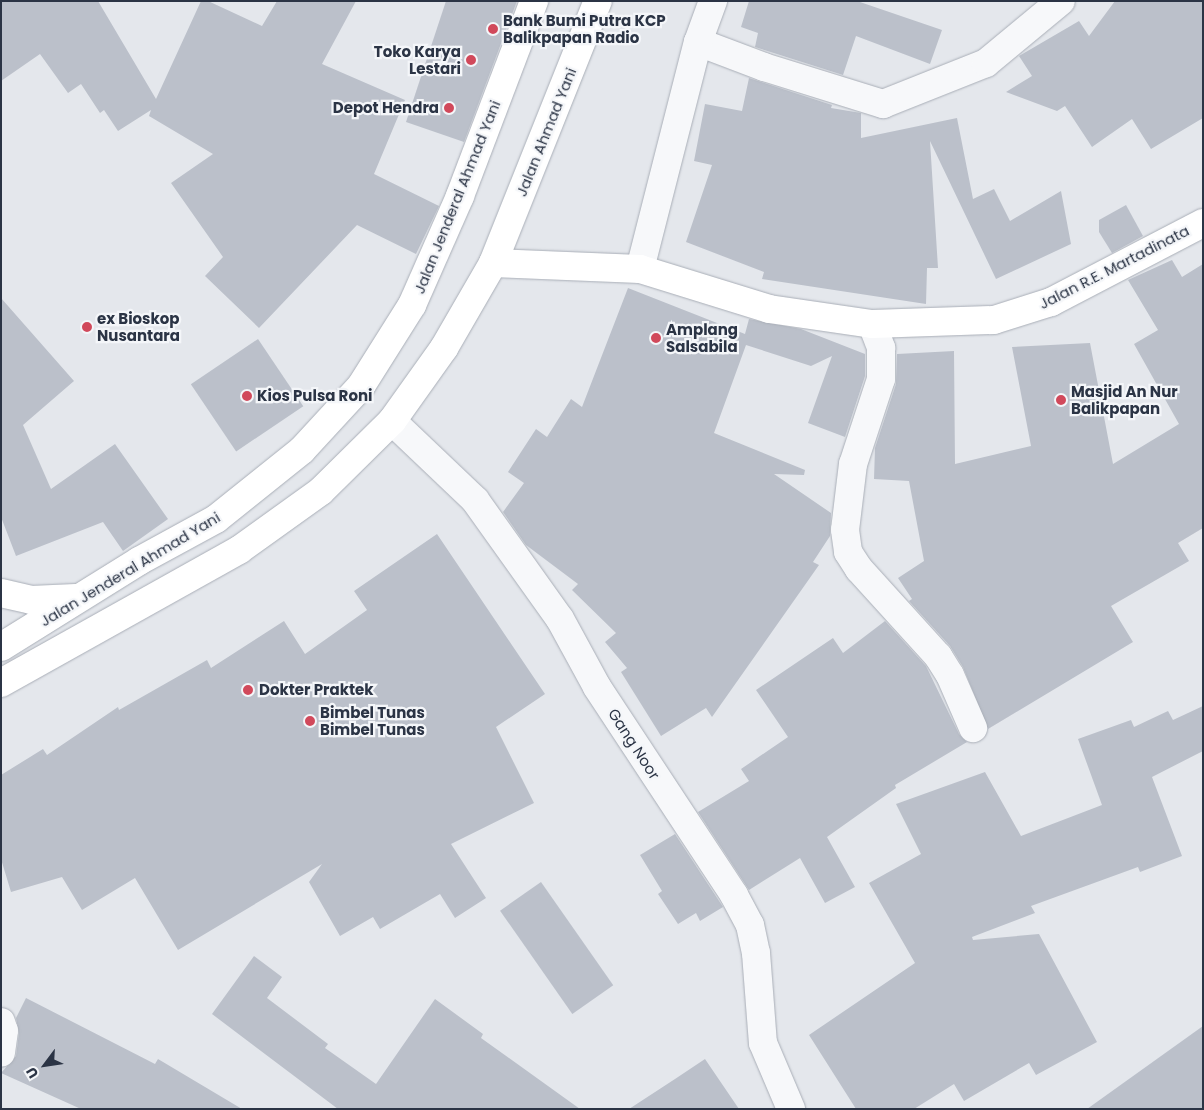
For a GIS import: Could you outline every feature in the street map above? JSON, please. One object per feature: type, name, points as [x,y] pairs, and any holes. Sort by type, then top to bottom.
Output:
[{"type":"main road","name":"Jalan Jenderal Ahmad Yani","points":[[1,647],[79,598],[216,519],[302,450],[361,386],[412,305],[460,196],[534,1]]},
{"type":"main road","name":"Jalan Ahmad Yani","points":[[494,263],[598,1]]},
{"type":"main road","name":"Jalan R.E. Martadinata","points":[[494,263],[640,269],[769,309],[872,324],[994,320],[1051,302],[1203,223]]},
{"type":"main road","points":[[1,683],[239,550],[321,491],[392,421],[444,348],[494,263]]},
{"type":"main road","points":[[1,593],[31,600],[79,598]]},
{"type":"street","points":[[640,269],[698,42],[713,1]]},
{"type":"street","points":[[698,42],[764,68],[883,104],[986,62],[1061,1]]},
{"type":"street","points":[[872,324],[881,348],[881,379],[853,464],[845,530],[848,552],[859,569],[938,656],[950,675],[973,728]]},
{"type":"street","name":"Gang Noor","points":[[392,421],[475,500],[560,619],[597,687],[734,895],[750,925],[756,953],[763,1043],[791,1109]]},
{"type":"street","points":[[1,1022],[4,1031],[1,1053]]},
{"type":"building","points":[[1,1],[98,1],[156,99],[201,1],[208,1],[262,26],[277,1],[356,1],[322,64],[405,100],[374,174],[439,206],[416,254],[357,225],[259,328],[205,276],[223,257],[171,183],[213,154],[149,116],[151,110],[118,131],[104,110],[100,113],[81,84],[68,93],[40,54],[1,81]]},
{"type":"building","points":[[446,1],[517,1],[464,142],[406,122]]},
{"type":"building","points":[[749,1],[857,1],[942,30],[930,64],[856,36],[843,75],[755,47],[758,33],[741,27]]},
{"type":"building","points":[[1115,1],[1203,1],[1203,118],[1151,149],[1132,119],[1092,147],[1065,106],[1057,111],[1006,92],[1032,76],[1019,56],[1079,21],[1089,36]]},
{"type":"building","points":[[749,78],[832,105],[831,108],[861,113],[861,138],[957,118],[973,199],[994,189],[1010,221],[1061,191],[1071,244],[996,279],[930,141],[938,268],[927,268],[926,304],[762,279],[764,272],[686,242],[712,165],[694,161],[705,104],[742,111]]},
{"type":"building","points":[[1126,205],[1143,236],[1112,253],[1099,232],[1099,220]]},
{"type":"building","points":[[1172,260],[1182,277],[1203,264],[1203,528],[1178,543],[1189,561],[1111,606],[1133,642],[988,729],[963,667],[950,646],[909,601],[912,599],[898,578],[924,561],[909,481],[874,479],[875,448],[896,384],[897,354],[954,351],[955,464],[1031,446],[1012,347],[1090,343],[1113,464],[1179,424],[1134,344],[1158,330],[1128,280]]},
{"type":"building","points":[[628,288],[745,334],[749,319],[801,329],[865,354],[865,376],[845,437],[808,423],[832,356],[811,366],[746,345],[714,433],[805,470],[804,475],[774,474],[831,513],[830,536],[813,562],[819,565],[712,717],[706,708],[661,736],[621,672],[627,668],[605,642],[616,633],[572,590],[578,584],[526,545],[503,512],[524,483],[508,472],[536,429],[547,437],[571,399],[582,407]]},
{"type":"building","points":[[1,298],[74,381],[23,425],[51,489],[115,444],[168,519],[123,551],[103,522],[16,556],[1,517]]},
{"type":"building","name":"Kios Pulsa Roni","points":[[258,339],[303,406],[236,451],[191,384]]},
{"type":"building","points":[[437,534],[545,694],[496,727],[534,803],[451,844],[486,898],[455,918],[440,894],[380,929],[373,917],[340,936],[309,882],[322,864],[178,950],[135,878],[82,910],[62,877],[11,892],[1,859],[1,775],[43,749],[47,755],[118,707],[119,710],[207,660],[211,668],[284,621],[305,654],[367,610],[354,591]]},
{"type":"building","points":[[885,621],[926,666],[959,734],[967,742],[895,785],[896,788],[827,837],[855,887],[825,903],[800,858],[749,890],[698,812],[749,781],[741,769],[788,737],[756,690],[833,638],[843,653]]},
{"type":"building","points":[[1203,706],[1203,751],[1152,777],[1182,856],[1140,872],[1138,867],[1031,906],[1035,913],[972,937],[973,940],[1039,934],[1097,1042],[1036,1075],[1029,1063],[964,1101],[954,1084],[914,1109],[856,1109],[809,1035],[915,963],[869,883],[921,854],[896,804],[985,772],[1021,836],[1102,805],[1078,739],[1131,720],[1134,727],[1168,711],[1173,720]]},
{"type":"building","points":[[675,834],[723,907],[700,921],[696,913],[678,924],[658,894],[662,891],[640,855]]},
{"type":"building","points":[[541,882],[613,985],[572,1014],[500,911]]},
{"type":"building","points":[[254,956],[282,977],[267,998],[328,1044],[325,1048],[376,1084],[435,999],[483,1034],[481,1038],[580,1109],[338,1109],[212,1014]]},
{"type":"building","points":[[26,998],[155,1064],[158,1059],[242,1109],[81,1109],[1,1073],[16,1056],[19,1033],[16,1018]]},
{"type":"building","points":[[1203,1026],[1203,1109],[1087,1109]]},
{"type":"building","points":[[705,1059],[739,1109],[629,1109],[675,1079]]},
{"type":"place","name":"Bank Bumi Putra KCP Balikpapan Radio","points":[[493,29]]},
{"type":"place","name":"Toko Karya Lestari","points":[[471,60]]},
{"type":"place","name":"Depot Hendra","points":[[449,108]]},
{"type":"place","name":"ex Bioskop Nusantara","points":[[87,327]]},
{"type":"place","name":"Amplang Salsabila","points":[[656,338]]},
{"type":"place","name":"Kios Pulsa Roni","points":[[247,396]]},
{"type":"place","name":"Masjid An Nur Balikpapan","points":[[1061,400]]},
{"type":"place","name":"Dokter Praktek","points":[[248,690]]},
{"type":"place","name":"Bimbel Tunas Bimbel Tunas","points":[[310,721]]}]
